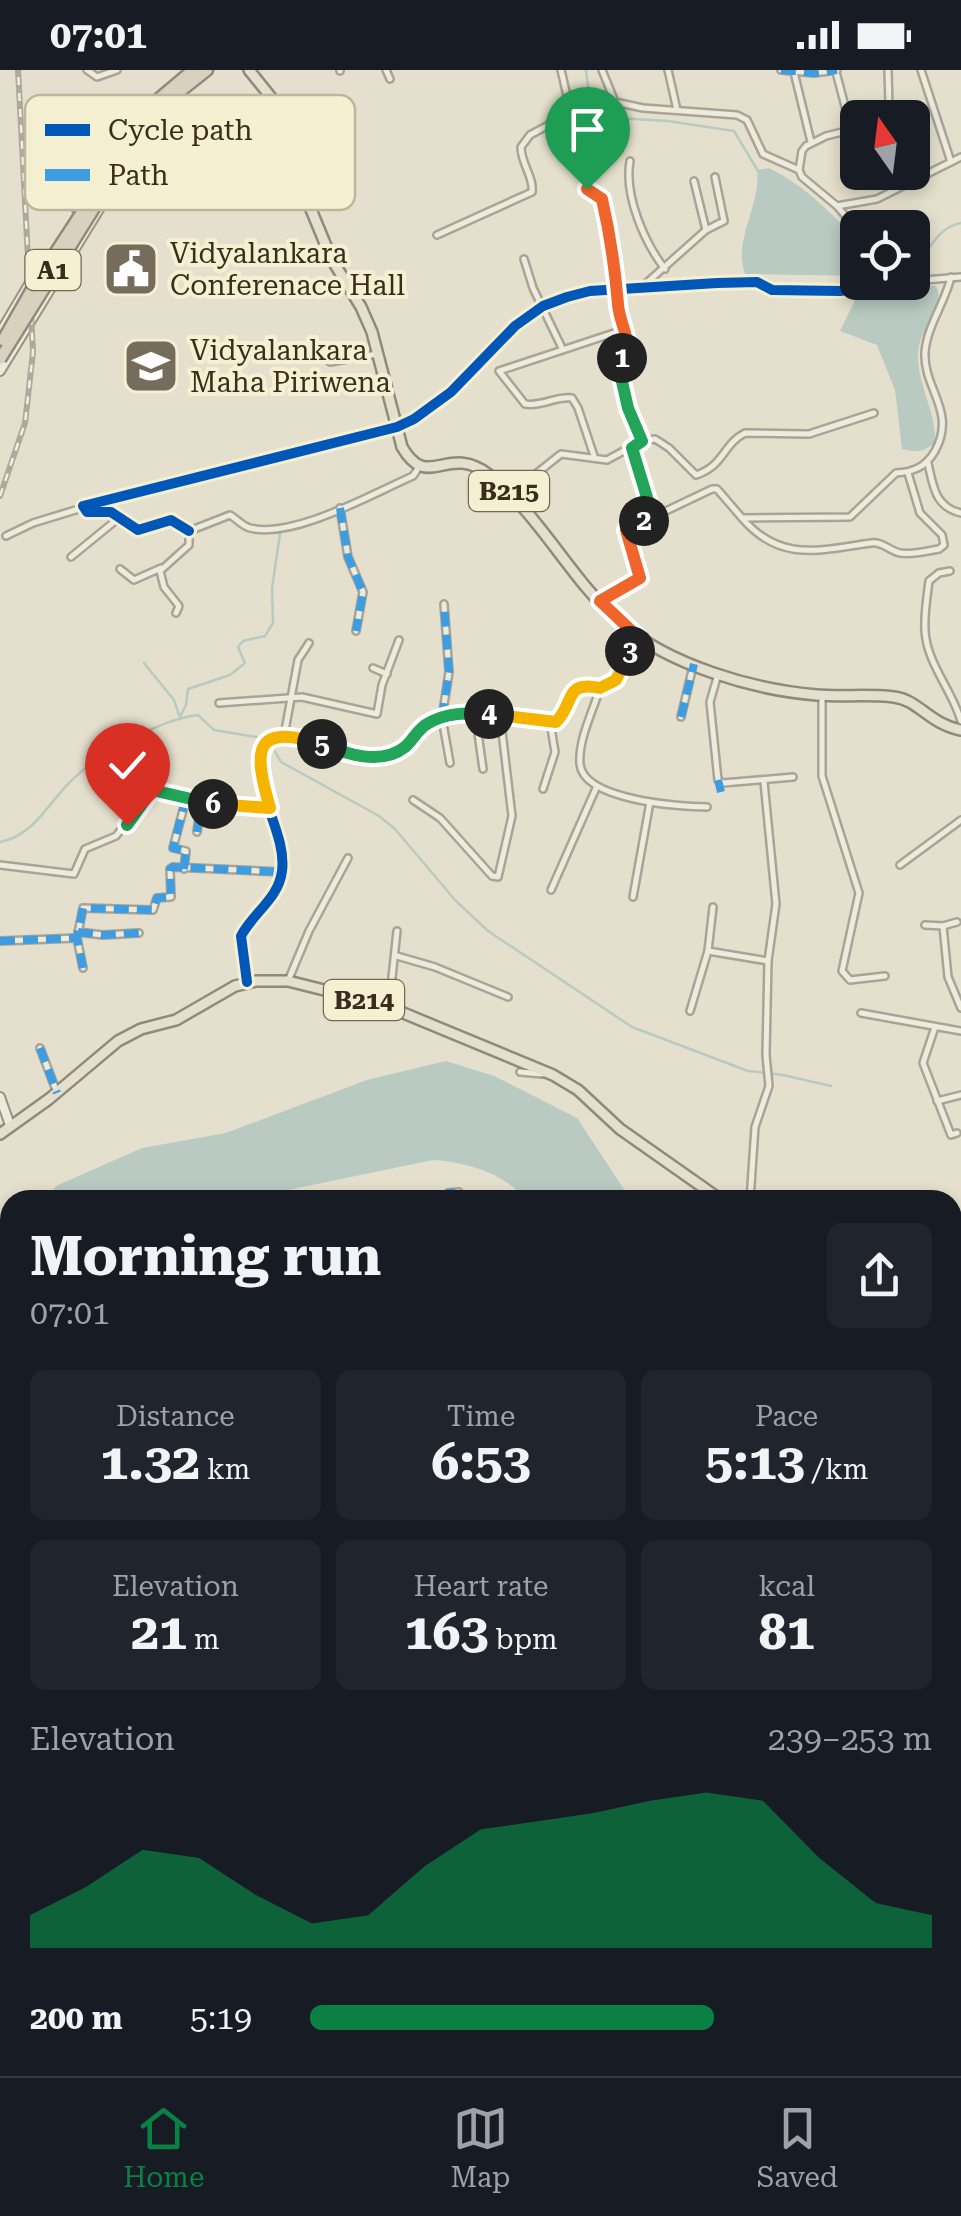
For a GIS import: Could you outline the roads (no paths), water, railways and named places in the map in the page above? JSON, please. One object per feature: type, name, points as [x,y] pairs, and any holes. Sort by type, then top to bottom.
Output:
[{"type":"highway","name":"A1","points":[[163,95],[193,70]]},
{"type":"highway","name":"A1","points":[[173,95],[207,70]]},
{"type":"highway","name":"A1","points":[[0,347],[25,300],[87,210]]},
{"type":"highway","name":"A1","points":[[5,356],[90,210]]},
{"type":"main road","points":[[249,70],[270,95]]},
{"type":"main road","points":[[311,210],[331,258],[361,307],[380,353],[406,453],[420,467]]},
{"type":"main road","name":"B215","points":[[420,467],[469,462],[512,493],[600,601],[637,636],[694,664],[756,686],[822,696],[896,697],[940,725],[961,730]]},
{"type":"main road","name":"B214","points":[[0,1134],[58,1093],[118,1041],[176,1020],[247,982],[288,981],[388,1008],[554,1075],[707,1190]]},
{"type":"street","points":[[87,70],[97,77],[117,70]]},
{"type":"street","points":[[386,70],[390,79]]},
{"type":"street","points":[[438,236],[532,192],[521,147],[530,136],[571,113],[561,70]]},
{"type":"street","points":[[602,70],[616,102],[737,114],[747,120],[762,154],[798,170],[840,210]]},
{"type":"street","points":[[668,70],[677,110]]},
{"type":"street","points":[[781,70],[836,71],[845,100]]},
{"type":"street","points":[[888,70],[889,100]]},
{"type":"street","points":[[921,70],[950,162]]},
{"type":"street","points":[[794,72],[812,142]]},
{"type":"street","points":[[798,170],[802,151],[812,142],[840,133]]},
{"type":"street","points":[[837,206],[876,199],[961,157]]},
{"type":"street","points":[[630,161],[632,188],[646,242],[665,269]]},
{"type":"street","points":[[642,287],[706,230],[724,221],[715,177]]},
{"type":"street","points":[[694,182],[706,230]]},
{"type":"street","points":[[587,189],[602,199],[628,352],[618,364],[628,408],[642,441]]},
{"type":"street","points":[[0,333],[77,210]]},
{"type":"street","points":[[0,370],[5,356],[99,210]]},
{"type":"street","points":[[524,259],[562,349]]},
{"type":"street","points":[[42,264],[60,275]]},
{"type":"street","points":[[930,280],[961,277]]},
{"type":"street","points":[[951,278],[925,353],[942,413],[942,428],[928,463],[940,502],[961,513]]},
{"type":"street","points":[[6,536],[93,502],[397,427],[451,392],[514,326],[543,306],[590,291],[757,282],[772,290],[840,290]]},
{"type":"street","points":[[594,458],[572,398],[525,404],[499,373],[502,368],[623,330]]},
{"type":"street","points":[[0,347],[5,356]]},
{"type":"street","points":[[330,362],[380,353]]},
{"type":"street","points":[[512,493],[561,454],[613,459],[642,441],[655,440],[696,475],[718,464],[732,442],[745,433],[809,434],[874,412]]},
{"type":"street","points":[[632,448],[653,517]]},
{"type":"street","points":[[742,518],[852,516],[896,473],[908,473],[928,463]]},
{"type":"street","points":[[82,508],[86,512],[111,512],[138,530],[171,520],[189,530],[230,515],[252,529],[280,529],[303,524],[413,476],[420,467]]},
{"type":"street","points":[[600,601],[640,578],[626,530],[716,489],[764,540],[790,549],[840,550],[876,542],[900,553],[939,548],[944,545],[942,534],[920,513],[908,473]]},
{"type":"street","points":[[340,508],[348,557],[363,592],[356,631]]},
{"type":"street","points":[[70,557],[120,518]]},
{"type":"street","points":[[120,570],[134,580],[161,568],[186,549],[189,530]]},
{"type":"street","points":[[161,568],[164,588],[179,606],[176,613]]},
{"type":"street","points":[[950,571],[928,580],[924,634],[961,720]]},
{"type":"street","points":[[444,604],[450,672],[442,718],[450,763]]},
{"type":"street","points":[[247,982],[241,936],[277,890],[282,872],[281,845],[258,766],[267,744],[284,736],[319,743],[350,756],[379,755],[403,748],[427,723],[442,718],[475,712],[550,722],[560,719],[578,687],[600,688],[616,680],[637,636]]},
{"type":"street","points":[[219,703],[293,696],[377,714],[399,640]]},
{"type":"street","points":[[284,736],[298,660],[309,644]]},
{"type":"street","points":[[681,717],[694,664]]},
{"type":"street","points":[[373,668],[387,674]]},
{"type":"street","points":[[718,674],[710,702],[722,792]]},
{"type":"street","points":[[600,688],[580,766],[584,776],[597,786],[675,811],[707,807]]},
{"type":"street","points":[[822,696],[822,776],[859,892],[842,971],[850,980],[885,976]]},
{"type":"street","points":[[475,712],[483,769]]},
{"type":"street","points":[[412,800],[440,818],[492,876],[498,877],[512,816],[500,715]]},
{"type":"street","points":[[542,790],[555,752],[550,722]]},
{"type":"street","points":[[718,780],[764,782],[777,776],[793,777]]},
{"type":"street","points":[[751,1190],[756,1127],[769,1086],[768,961],[776,904],[764,782]]},
{"type":"street","points":[[551,890],[597,786]]},
{"type":"street","points":[[0,865],[74,874],[85,848],[116,836],[152,790],[202,803],[270,808]]},
{"type":"street","points":[[184,868],[186,851],[173,848],[186,798]]},
{"type":"street","points":[[633,897],[650,802]]},
{"type":"street","points":[[196,832],[202,803]]},
{"type":"street","points":[[900,865],[961,820]]},
{"type":"street","points":[[288,981],[309,931],[348,858]]},
{"type":"street","points":[[83,968],[77,935],[83,908],[153,910],[156,898],[171,897],[170,869],[282,872]]},
{"type":"street","points":[[690,1011],[708,951],[714,906]]},
{"type":"street","points":[[925,925],[957,922]]},
{"type":"street","points":[[944,926],[948,978],[961,1008]]},
{"type":"street","points":[[388,1008],[397,931]]},
{"type":"street","points":[[0,942],[139,932]]},
{"type":"street","points":[[708,951],[768,961]]},
{"type":"street","points":[[396,956],[436,967],[508,996]]},
{"type":"street","points":[[861,1013],[961,1031]]},
{"type":"street","points":[[935,1027],[923,1063],[951,1136],[957,1132]]},
{"type":"street","points":[[40,1048],[58,1093]]},
{"type":"street","points":[[520,1072],[554,1075]]},
{"type":"street","points":[[0,1096],[10,1125]]},
{"type":"street","points":[[937,1101],[961,1096]]},
{"type":"waterway","points":[[586,70],[588,89],[601,117],[668,121],[734,131],[758,171]]},
{"type":"waterway","points":[[930,246],[945,230],[961,223]]},
{"type":"waterway","points":[[180,717],[188,689],[230,675],[245,663],[238,647],[243,641],[265,636],[273,623],[272,588],[280,534]]},
{"type":"waterway","points":[[144,663],[174,700],[179,715]]},
{"type":"waterway","points":[[0,842],[31,826],[69,783],[112,750],[166,723],[198,715],[214,730],[268,739],[281,762],[379,816],[488,931],[632,1027],[748,1071],[831,1086]]},
{"type":"railway","points":[[18,70],[25,202]]},
{"type":"railway","points":[[0,496],[25,423],[33,352],[25,210]]},
{"type":"place","name":"Vidyalankara Conferenace Hall","points":[[131,269]]},
{"type":"place","name":"Vidyalankara Maha Piriwena","points":[[151,366]]}]
